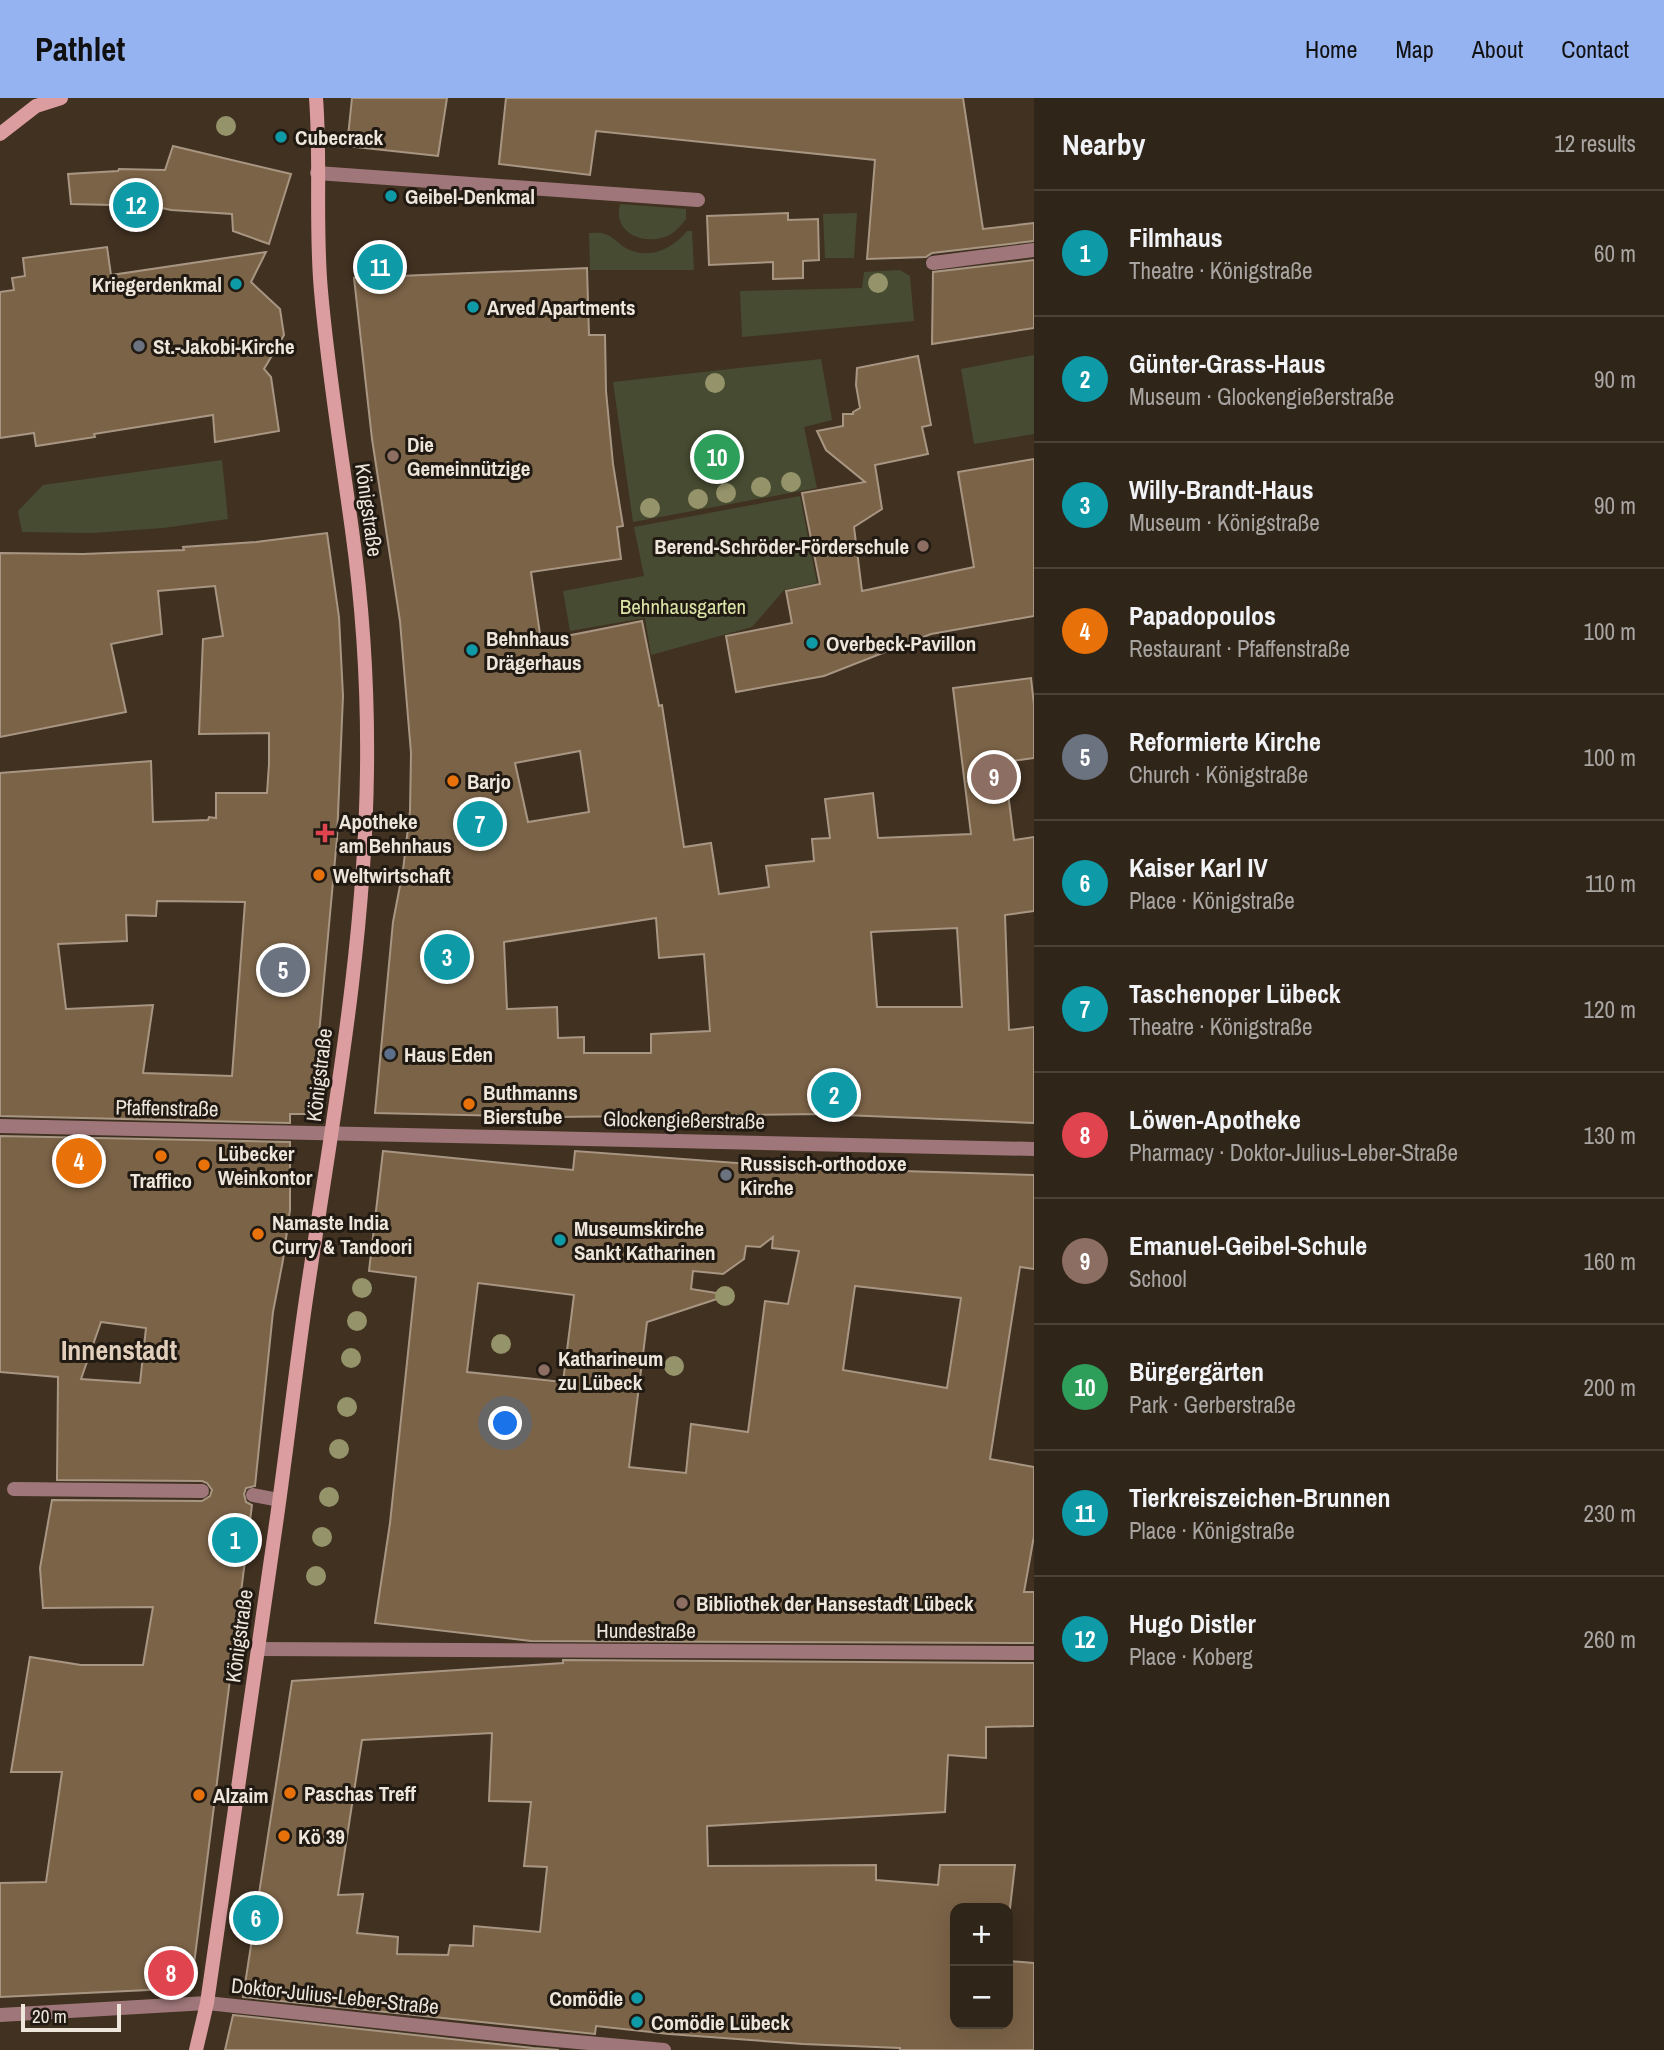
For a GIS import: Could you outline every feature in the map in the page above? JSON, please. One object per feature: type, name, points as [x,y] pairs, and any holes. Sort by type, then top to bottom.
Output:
[{"type":"street","points":[[0,134],[36,106],[61,98]]},
{"type":"street","name":"Königstraße","points":[[195,2050],[207,2003],[305,1308],[333,1132],[351,991],[361,873],[367,771],[366,689],[360,605],[320,286],[316,98]]},
{"type":"street","points":[[317,173],[698,200]]},
{"type":"street","points":[[933,263],[1034,250]]},
{"type":"street","name":"Pfaffenstraße","points":[[0,1126],[333,1132]]},
{"type":"street","name":"Glockengießerstraße","points":[[333,1132],[1034,1149]]},
{"type":"street","points":[[14,1489],[202,1491]]},
{"type":"street","points":[[253,1495],[279,1500]]},
{"type":"street","name":"Hundestraße","points":[[258,1649],[1034,1653]]},
{"type":"street","name":"Doktor-Julius-Leber-Straße","points":[[0,2015],[207,2003],[664,2050]]},
{"type":"green space","points":[[620,204],[686,209],[686,219],[667,236],[644,239],[636,237],[624,228],[619,219]]},
{"type":"green space","points":[[857,213],[854,258],[825,258],[823,214]]},
{"type":"green space","points":[[687,231],[692,231],[694,270],[590,270],[589,233],[603,233],[632,251],[650,253],[666,248]]},
{"type":"green space","points":[[900,270],[910,276],[914,321],[742,337],[740,291],[862,288],[864,272]]},
{"type":"green space","points":[[1034,355],[1034,434],[974,444],[961,369]]},
{"type":"green space","points":[[821,359],[832,420],[804,427],[817,488],[633,522],[613,382]]},
{"type":"green space","points":[[222,460],[228,519],[163,528],[92,533],[22,532],[18,511],[43,485]]},
{"type":"green space","name":"Behnhausgarten","points":[[800,496],[817,583],[784,590],[752,627],[651,655],[645,618],[570,631],[563,591],[644,576],[634,527]]},
{"type":"building","points":[[352,98],[447,98],[438,156],[347,146]]},
{"type":"building","points":[[506,98],[963,98],[983,229],[1034,223],[1034,241],[932,253],[926,257],[867,259],[875,160],[596,131],[590,175],[499,164]]},
{"type":"building","points":[[173,146],[291,174],[269,244],[233,231],[232,214],[171,210],[153,206],[71,204],[68,174],[119,169],[165,170]]},
{"type":"building","points":[[788,213],[788,220],[818,219],[819,260],[803,261],[803,278],[773,279],[773,262],[709,265],[707,216]]},
{"type":"building","name":"St.-Jakobi-Kirche","points":[[107,247],[111,275],[266,252],[251,282],[280,309],[284,335],[264,369],[271,377],[279,431],[215,442],[213,415],[36,446],[34,433],[0,438],[0,292],[14,290],[12,278],[25,276],[23,258]]},
{"type":"building","points":[[1034,260],[1034,328],[932,344],[933,272]]},
{"type":"building","points":[[587,268],[589,335],[605,335],[606,391],[613,464],[623,526],[617,527],[621,559],[531,572],[541,641],[642,621],[659,706],[662,705],[684,847],[711,843],[719,894],[769,887],[766,866],[814,861],[812,839],[830,838],[825,799],[873,793],[878,838],[971,834],[953,688],[1031,678],[1034,758],[1004,762],[1014,840],[1034,837],[1034,911],[1005,915],[1009,1030],[1034,1027],[1034,1123],[820,1114],[553,1117],[375,1113],[393,922],[410,811],[411,753],[400,621],[372,439],[354,278]],"holes":[[[580,751],[589,812],[528,822],[515,763]],[[656,918],[659,958],[704,954],[710,1031],[651,1034],[651,1053],[584,1053],[584,1037],[558,1038],[557,1007],[507,1009],[504,942]],[[957,928],[962,1007],[877,1007],[871,932]]]},
{"type":"building","points":[[918,356],[931,425],[922,427],[928,454],[875,465],[882,509],[854,527],[862,591],[974,567],[958,472],[1034,459],[1034,616],[931,634],[824,676],[736,692],[726,636],[792,623],[786,591],[820,584],[802,493],[865,482],[826,450],[817,431],[843,426],[843,414],[853,414],[860,408],[856,385],[857,368]]},
{"type":"building","points":[[327,533],[339,617],[343,696],[337,838],[310,1114],[290,1114],[290,1123],[0,1116],[0,773],[151,761],[153,822],[208,820],[209,817],[216,818],[216,793],[267,793],[269,733],[199,734],[203,639],[223,636],[215,586],[158,591],[162,634],[111,644],[126,712],[0,737],[0,553],[83,554],[184,550],[183,547]],"holes":[[[157,901],[245,902],[232,1076],[143,1073],[153,1005],[66,1009],[58,944],[127,941],[126,915],[156,916]]]},
{"type":"building","points":[[0,1136],[290,1142],[290,1210],[273,1312],[255,1486],[246,1488],[244,1494],[246,1502],[252,1505],[191,1988],[0,1997],[0,1883],[46,1882],[62,1772],[11,1772],[30,1657],[81,1665],[143,1665],[153,1607],[43,1608],[40,1568],[52,1500],[202,1501],[210,1496],[212,1490],[202,1481],[57,1480],[58,1377],[0,1372]],"holes":[[[101,1322],[146,1328],[140,1383],[81,1379]]]},
{"type":"building","points":[[383,1151],[573,1170],[575,1151],[804,1168],[1034,1175],[1034,1269],[1020,1267],[990,1459],[1034,1467],[1034,1536],[1024,1592],[1034,1592],[1034,1643],[531,1641],[375,1623],[390,1523],[416,1277],[369,1271]],"holes":[[[773,1237],[772,1248],[799,1251],[788,1304],[765,1301],[748,1432],[691,1424],[686,1473],[629,1467],[647,1322],[729,1295],[691,1289],[693,1271],[723,1274],[744,1259],[746,1246],[760,1247]],[[478,1283],[574,1295],[563,1382],[467,1372]],[[855,1286],[961,1298],[947,1388],[843,1370]]]},
{"type":"building","points":[[563,1660],[1034,1663],[1034,1726],[986,1727],[986,1758],[948,1755],[945,1812],[707,1826],[708,1866],[876,1865],[876,1880],[938,1885],[940,1865],[1015,1865],[1011,1903],[950,1903],[950,2029],[1013,2029],[1013,1961],[1034,1963],[1034,2050],[900,2050],[669,2034],[596,2026],[595,2034],[243,1997],[292,1681],[563,1663]],"holes":[[[492,1733],[489,1801],[531,1802],[524,1866],[547,1867],[540,1932],[474,1926],[473,1946],[450,1945],[448,1955],[397,1954],[398,1937],[357,1933],[363,1894],[338,1895],[362,1740]]]},
{"type":"building","points":[[233,2015],[533,2048],[559,2050],[225,2050]]},
{"type":"place","name":"Cubecrack","points":[[281,137]]},
{"type":"place","name":"Geibel-Denkmal","points":[[391,196]]},
{"type":"place","name":"Hugo Distler","points":[[136,205]]},
{"type":"place","name":"Tierkreiszeichen-Brunnen","points":[[380,267]]},
{"type":"place","name":"Kriegerdenkmal","points":[[236,284]]},
{"type":"place","name":"Arved Apartments","points":[[473,307]]},
{"type":"place","name":"St.-Jakobi-Kirche","points":[[139,346]]},
{"type":"place","name":"Die Gemeinnützige","points":[[393,456]]},
{"type":"place","name":"Bürgergärten","points":[[717,457]]},
{"type":"place","name":"Berend-Schröder-Förderschule","points":[[923,546]]},
{"type":"place","name":"Overbeck-Pavillon","points":[[812,643]]},
{"type":"place","name":"Behnhaus Drägerhaus","points":[[472,650]]},
{"type":"place","name":"Emanuel-Geibel-Schule","points":[[994,777]]},
{"type":"place","name":"Barjo","points":[[453,781]]},
{"type":"place","name":"Taschenoper Lübeck","points":[[480,824]]},
{"type":"place","name":"Apotheke am Behnhaus","points":[[325,833]]},
{"type":"place","name":"Weltwirtschaft","points":[[319,875]]},
{"type":"place","name":"Willy-Brandt-Haus","points":[[447,957]]},
{"type":"place","name":"Reformierte Kirche","points":[[283,970]]},
{"type":"place","name":"Haus Eden","points":[[390,1054]]},
{"type":"place","name":"Günter-Grass-Haus","points":[[834,1095]]},
{"type":"place","name":"Buthmanns Bierstube","points":[[469,1104]]},
{"type":"place","name":"Traffico","points":[[161,1156]]},
{"type":"place","name":"Papadopoulos","points":[[79,1161]]},
{"type":"place","name":"Lübecker Weinkontor","points":[[204,1165]]},
{"type":"place","name":"Russisch-orthodoxe Kirche","points":[[726,1175]]},
{"type":"place","name":"Namaste India Curry & Tandoori","points":[[258,1234]]},
{"type":"place","name":"Museumskirche Sankt Katharinen","points":[[560,1240]]},
{"type":"place","name":"Katharineum zu Lübeck","points":[[544,1370]]},
{"type":"place","name":"Filmhaus","points":[[235,1540]]},
{"type":"place","name":"Bibliothek der Hansestadt Lübeck","points":[[682,1603]]},
{"type":"place","name":"Paschas Treff","points":[[290,1793]]},
{"type":"place","name":"Alzaim","points":[[199,1795]]},
{"type":"place","name":"Kö 39","points":[[284,1836]]},
{"type":"place","name":"Kaiser Karl IV","points":[[256,1918]]},
{"type":"place","name":"Löwen-Apotheke","points":[[171,1973]]},
{"type":"place","name":"Comödie","points":[[637,1998]]},
{"type":"place","name":"Comödie Lübeck","points":[[637,2022]]},
{"type":"district","name":"Innenstadt","points":[[119,1350]]}]
